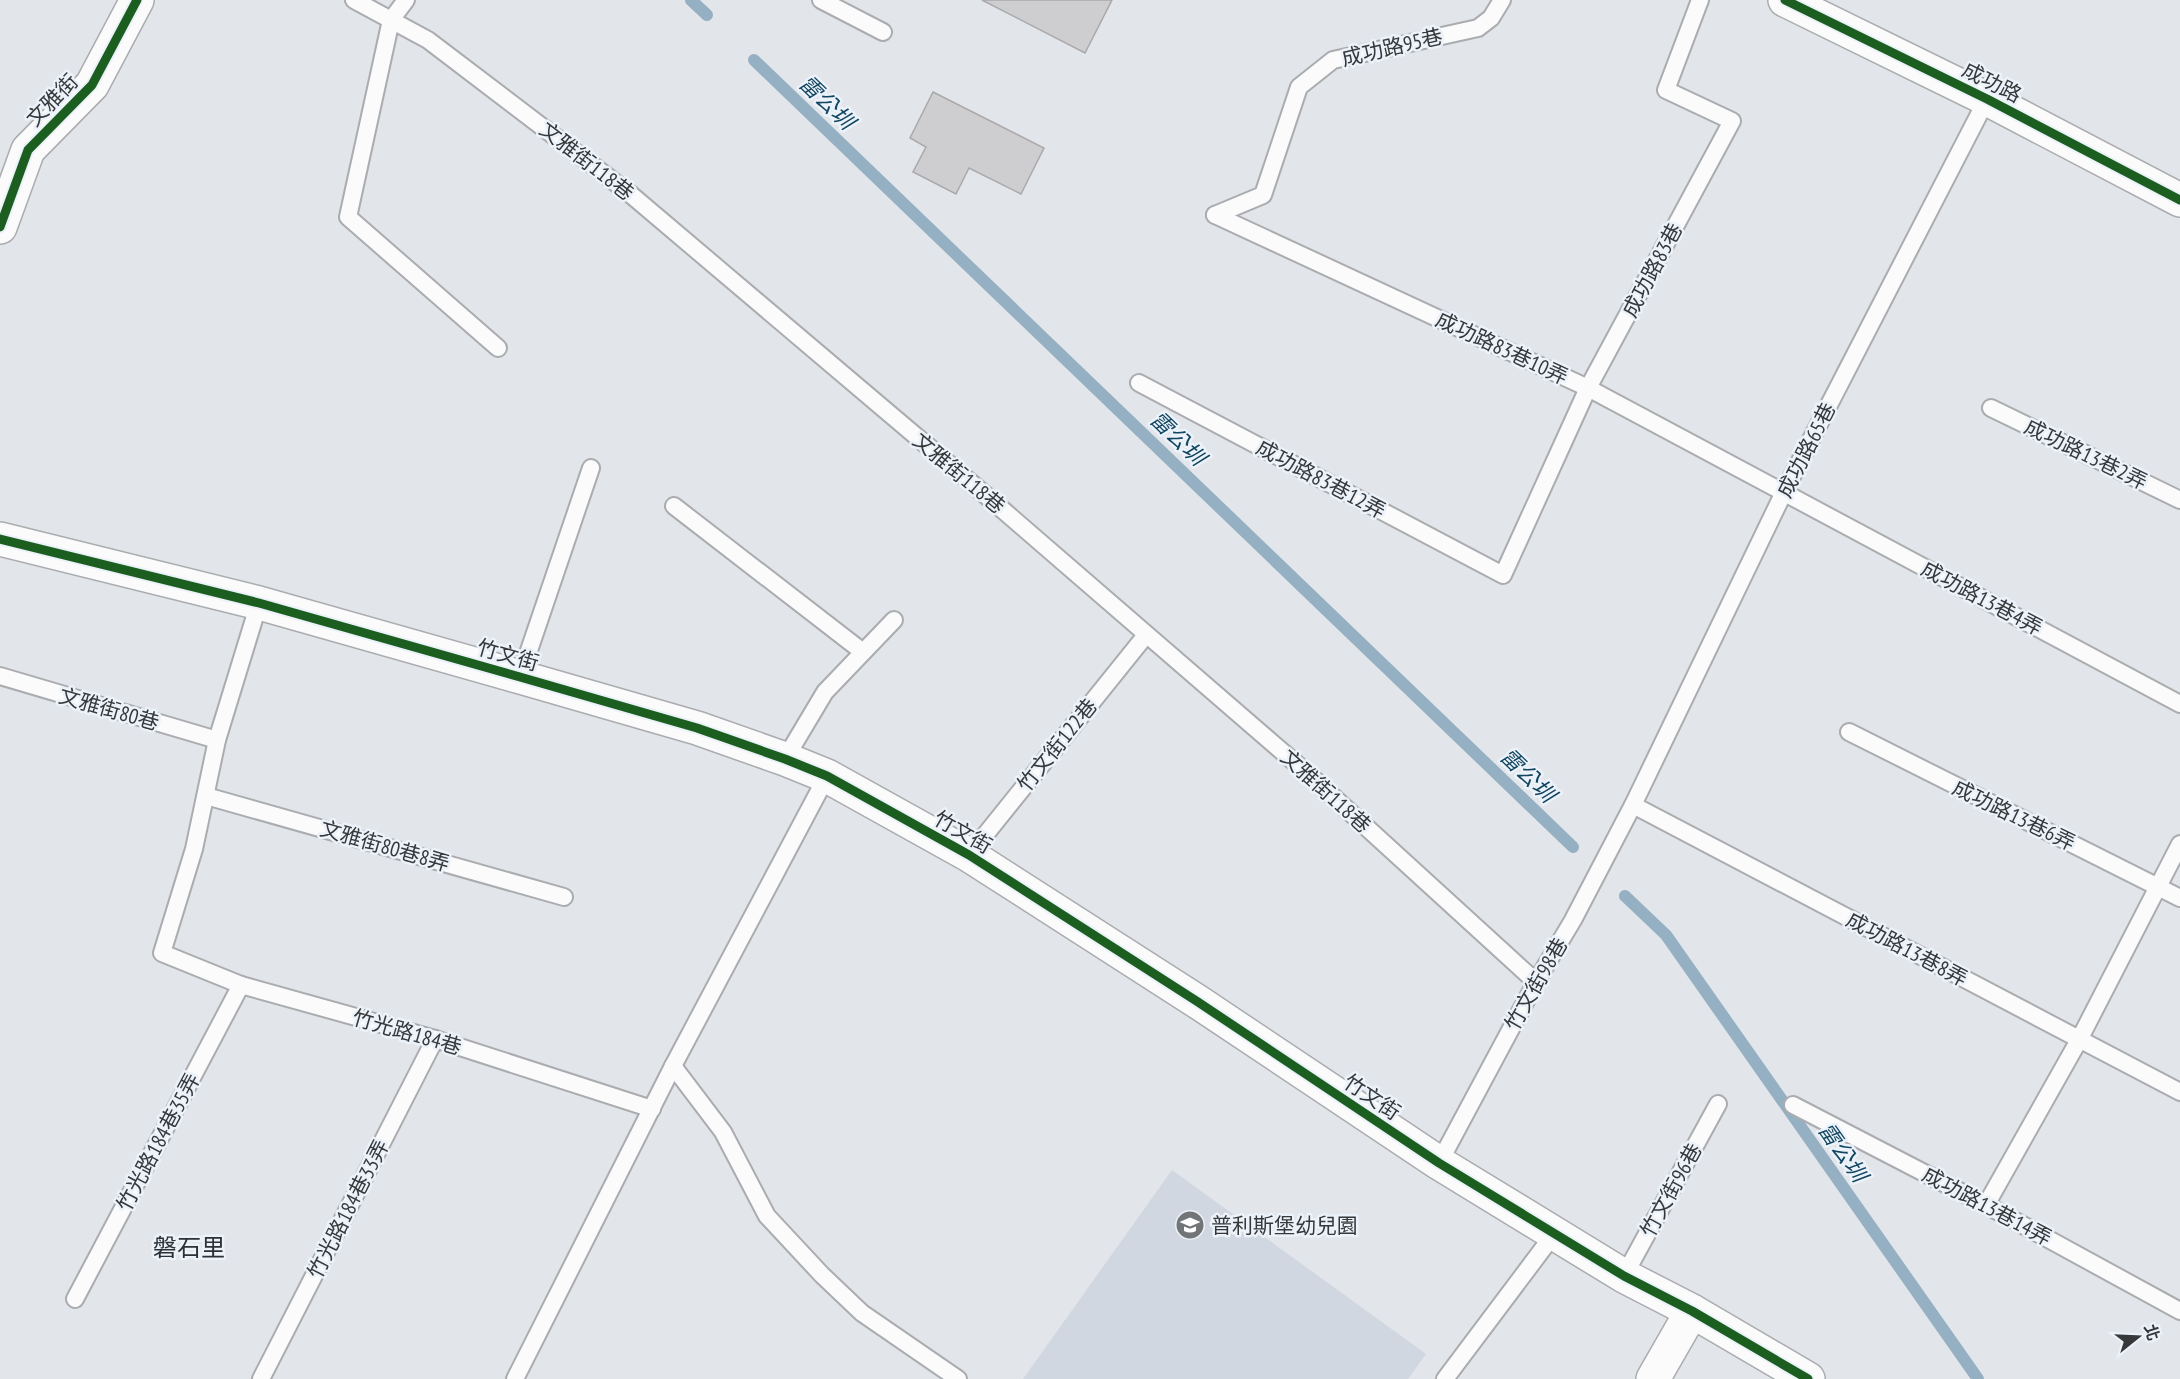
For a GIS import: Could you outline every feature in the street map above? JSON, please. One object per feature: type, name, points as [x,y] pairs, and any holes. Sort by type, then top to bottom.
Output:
[{"type":"street","name":"文雅街","points":[[0,227],[28,150],[92,85],[137,0]]},
{"type":"street","name":"成功路","points":[[1785,0],[1987,99],[2180,200]]},
{"type":"street","name":"竹文街","points":[[0,539],[258,603],[520,677],[697,728],[827,776],[969,855],[1198,1002],[1439,1163],[1554,1234],[1808,1379]]},
{"type":"street","points":[[1653,1379],[1692,1311]]},
{"type":"lane","name":"文雅街118巷","points":[[354,0],[428,39],[630,193],[1307,773],[1536,982]]},
{"type":"lane","points":[[406,0],[391,20],[348,217],[498,348]]},
{"type":"lane","points":[[821,0],[883,32]]},
{"type":"lane","name":"成功路95巷","points":[[1215,215],[1263,195],[1299,87],[1333,60],[1478,28],[1491,18],[1502,0]]},
{"type":"lane","name":"成功路83巷","points":[[1503,575],[1588,388],[1732,121],[1666,90],[1700,0]]},
{"type":"lane","name":"成功路65巷","points":[[1634,805],[1784,492],[1987,99]]},
{"type":"lane","name":"成功路83巷10弄","points":[[1215,215],[1588,388],[1784,492]]},
{"type":"lane","name":"成功路83巷12弄","points":[[1139,383],[1503,575]]},
{"type":"lane","name":"成功路13巷2弄","points":[[1991,408],[2180,500]]},
{"type":"lane","points":[[520,677],[591,468]]},
{"type":"lane","name":"成功路13巷4弄","points":[[1784,492],[2180,704]]},
{"type":"lane","points":[[674,506],[863,652]]},
{"type":"lane","points":[[206,796],[218,740],[258,603]]},
{"type":"lane","points":[[785,759],[825,692],[894,620]]},
{"type":"lane","name":"竹文街122巷","points":[[969,855],[1146,635]]},
{"type":"lane","name":"文雅街80巷","points":[[0,676],[218,740]]},
{"type":"lane","name":"成功路13巷6弄","points":[[1849,732],[2180,897]]},
{"type":"lane","points":[[514,1379],[673,1066],[827,776]]},
{"type":"lane","name":"文雅街80巷8弄","points":[[206,796],[564,897]]},
{"type":"lane","name":"竹光路184巷","points":[[206,796],[194,849],[162,953],[241,985],[435,1040],[652,1109]]},
{"type":"lane","name":"竹文街98巷","points":[[1439,1163],[1634,805]]},
{"type":"lane","name":"成功路13巷8弄","points":[[1634,805],[2180,1092]]},
{"type":"lane","points":[[1986,1204],[2079,1040],[2180,844]]},
{"type":"lane","name":"竹光路184巷35弄","points":[[75,1299],[241,985]]},
{"type":"lane","name":"竹光路184巷33弄","points":[[261,1379],[435,1040]]},
{"type":"lane","points":[[673,1066],[723,1132],[767,1216],[822,1275],[862,1313],[958,1379]]},
{"type":"lane","name":"竹文街96巷","points":[[1624,1276],[1718,1104]]},
{"type":"lane","name":"成功路13巷14弄","points":[[1793,1105],[1986,1204],[2180,1311]]},
{"type":"lane","points":[[1445,1379],[1554,1234]]},
{"type":"shaded area","name":"普利斯堡幼兒園","points":[[1172,1170],[1426,1354],[1408,1379],[1023,1379]]},
{"type":"building","points":[[982,0],[1112,0],[1085,53]]},
{"type":"building","points":[[933,92],[1044,148],[1021,194],[969,168],[956,194],[913,172],[926,147],[910,138]]},
{"type":"waterway","name":"雷公圳","points":[[691,0],[707,15]]},
{"type":"waterway","name":"雷公圳","points":[[754,60],[1573,847]]},
{"type":"waterway","name":"雷公圳","points":[[1625,896],[1666,935],[1978,1379]]},
{"type":"cycle path","points":[[0,227],[28,150],[92,85],[137,0]]},
{"type":"cycle path","points":[[1785,0],[1987,99],[2180,200]]},
{"type":"cycle path","points":[[0,539],[259,603],[520,677],[697,728],[827,776],[969,855],[1198,1002],[1439,1163],[1624,1276],[1692,1311],[1808,1379]]},
{"type":"place","name":"普利斯堡幼兒園","points":[[1190,1225]]},
{"type":"district","name":"磐石里","points":[[189,1247]]}]
